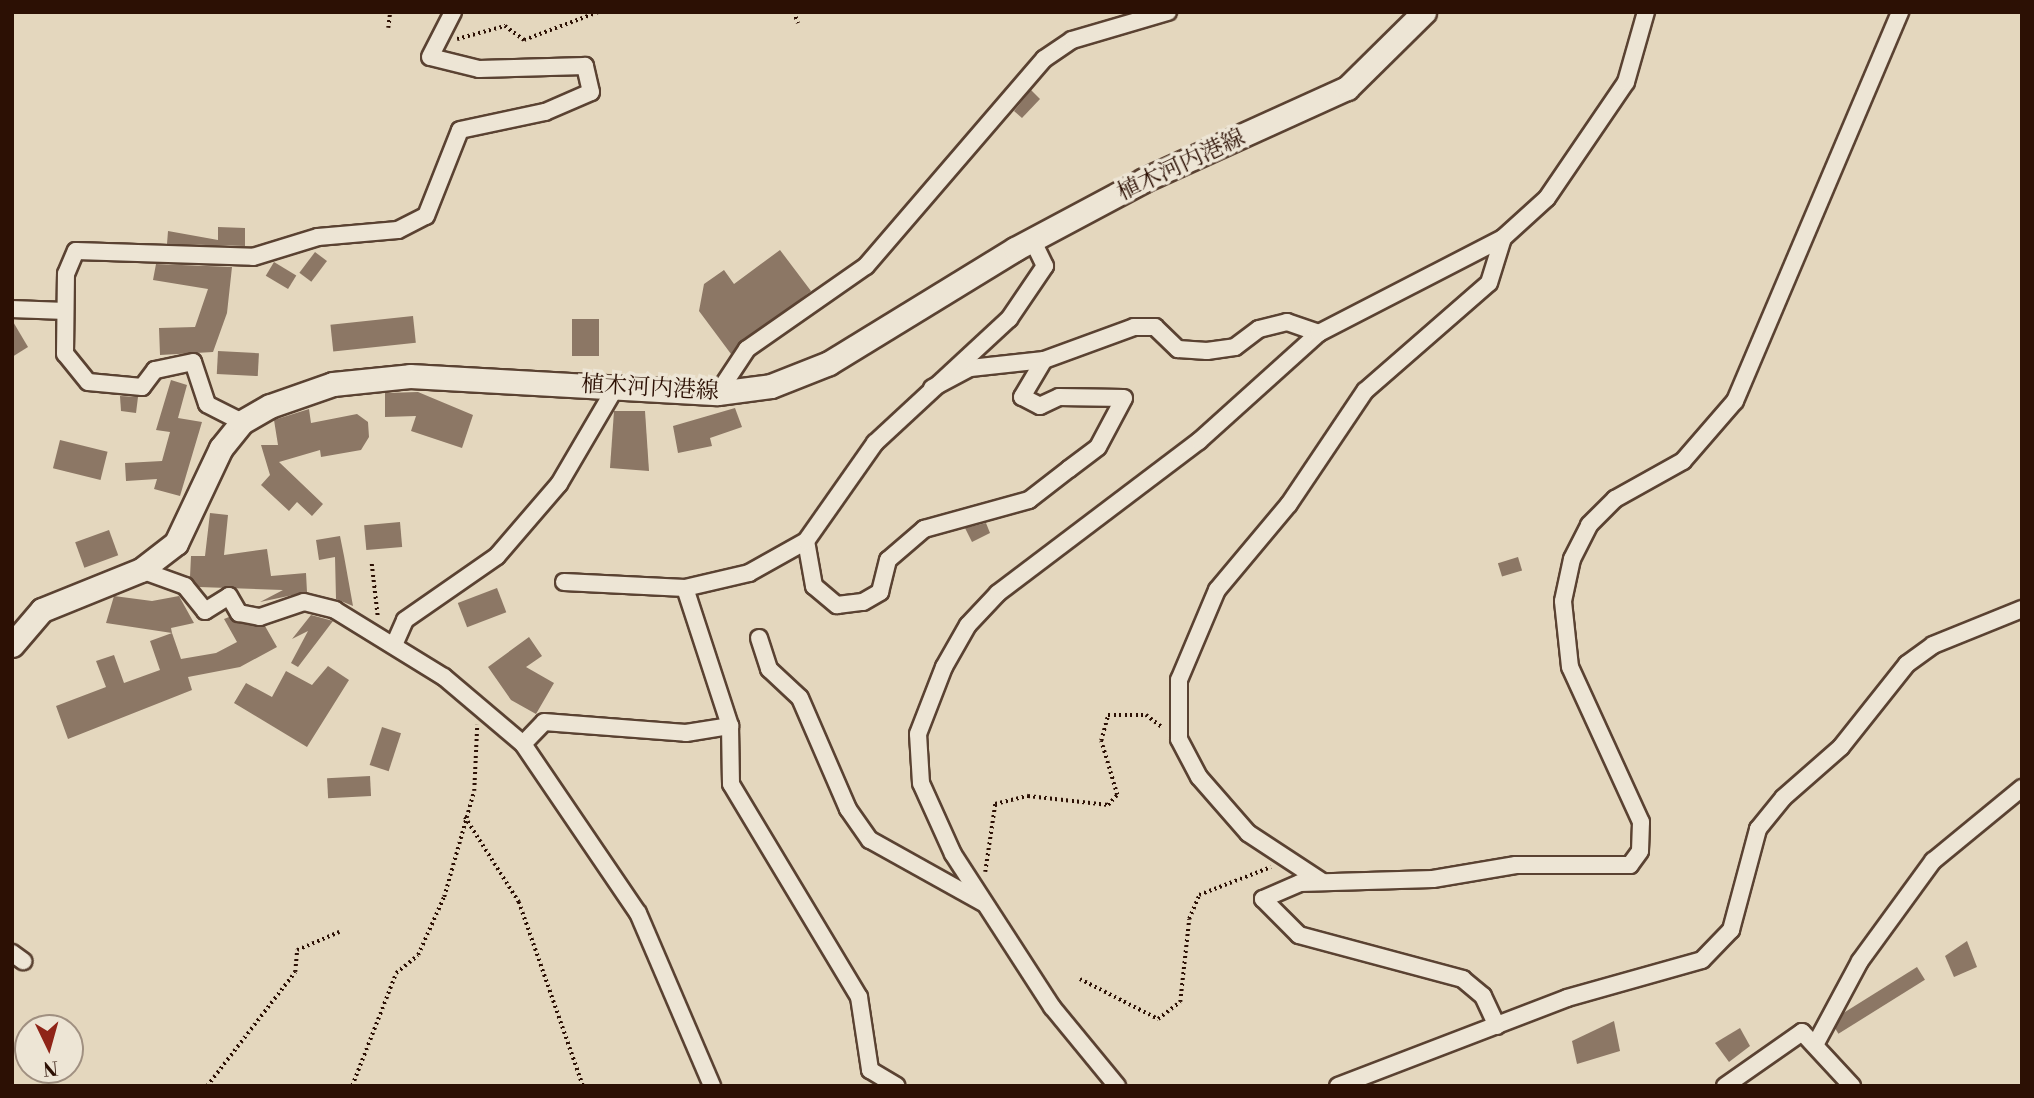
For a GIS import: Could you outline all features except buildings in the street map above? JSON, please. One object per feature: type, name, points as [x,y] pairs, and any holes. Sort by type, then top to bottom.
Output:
[{"type":"main road","name":"植木河内港線","points":[[12,645],[43,610],[141,570],[176,543],[221,448],[242,422],[333,384],[410,376],[718,393],[771,386],[828,363],[1032,239],[1144,180],[1347,88],[1424,12]]},
{"type":"street","points":[[242,422],[207,404],[193,362],[155,370],[142,387],[89,382],[65,354],[66,274],[76,251],[253,257],[318,237],[398,230],[426,216],[460,130],[545,112],[591,92],[585,66],[479,69],[430,57],[453,12]]},
{"type":"street","points":[[718,393],[747,349],[866,266],[1044,59],[1072,40],[1168,12]]},
{"type":"street","points":[[1117,1086],[1052,1007],[985,904],[921,783],[918,734],[962,636],[998,593],[1199,441],[1319,333],[1503,238],[1547,198],[1609,112],[1626,82],[1646,12]]},
{"type":"street","points":[[1497,1026],[1483,996],[1463,979],[1299,935],[1264,899],[1321,881],[1433,879],[1516,865],[1630,865],[1640,851],[1641,822],[1628,788],[1570,667],[1563,601],[1572,559],[1589,525],[1615,499],[1683,461],[1735,401],[1900,12]]},
{"type":"street","points":[[1321,881],[1248,833],[1199,777],[1179,732],[1179,680],[1217,590],[1289,504],[1365,391],[1489,283],[1503,238]]},
{"type":"street","points":[[564,582],[685,587],[749,573],[806,541],[876,443],[1017,308],[1045,266],[1032,239]]},
{"type":"street","points":[[12,309],[65,311]]},
{"type":"street","points":[[932,388],[970,368],[1044,360],[1134,327],[1155,327],[1178,349],[1207,351],[1236,347],[1259,329],[1287,322],[1319,333]]},
{"type":"street","points":[[806,541],[814,586],[837,605],[863,602],[880,592],[888,560],[924,530],[1029,500],[1069,470],[1098,447],[1124,398],[1059,397],[1040,406],[1022,397],[1044,360]]},
{"type":"street","points":[[394,645],[405,620],[497,556],[533,515],[559,484],[616,387]]},
{"type":"street","points":[[141,570],[186,586],[205,611],[229,596],[239,613],[260,617],[304,602],[335,610],[394,645],[478,706],[523,744],[638,913],[712,1086]]},
{"type":"street","points":[[685,587],[730,726],[731,784],[859,998],[870,1070],[897,1086]]},
{"type":"street","points":[[1338,1086],[1567,998],[1702,960],[1731,930],[1758,829],[1783,798],[1841,747],[1907,664],[1933,645],[2022,609]]},
{"type":"street","points":[[759,638],[769,669],[800,698],[848,809],[870,840],[985,904]]},
{"type":"street","points":[[523,744],[544,722],[686,733],[730,726]]},
{"type":"street","points":[[1815,1045],[1860,961],[1933,861],[2022,788]]},
{"type":"street","points":[[1725,1086],[1802,1032],[1852,1086]]},
{"type":"path","points":[[388,28],[390,12]]},
{"type":"path","points":[[435,45],[505,26],[524,40],[598,12]]},
{"type":"path","points":[[794,12],[798,23]]},
{"type":"path","points":[[372,564],[380,626],[394,645]]},
{"type":"path","points":[[352,1086],[396,973],[418,955],[444,897],[474,791],[478,706]]},
{"type":"path","points":[[985,904],[987,836],[995,804],[1028,796],[1108,805],[1117,795],[1101,741],[1108,715],[1146,715],[1155,726],[1179,732]]},
{"type":"path","points":[[465,817],[519,902],[583,1086]]},
{"type":"path","points":[[1080,979],[1158,1019],[1180,1002],[1189,919],[1199,895],[1285,859]]},
{"type":"path","points":[[207,1086],[295,972],[297,950],[339,932]]}]
